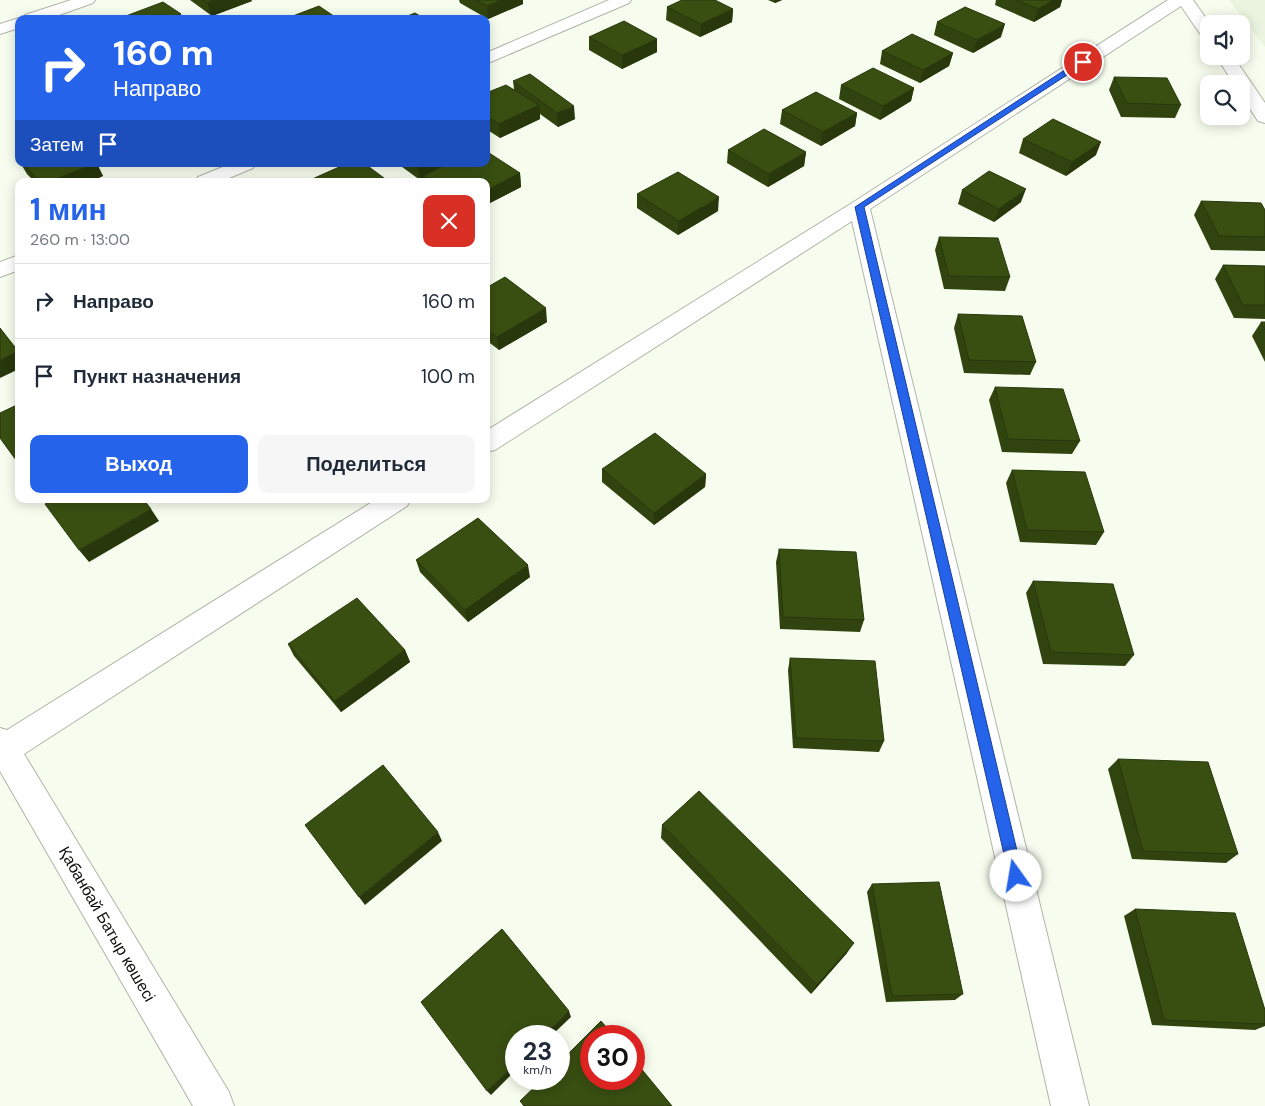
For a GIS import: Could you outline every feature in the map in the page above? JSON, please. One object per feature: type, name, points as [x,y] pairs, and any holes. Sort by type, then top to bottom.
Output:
[{"type":"street","points":[[43,15],[87,0]]},
{"type":"street","points":[[490,57],[623,0]]},
{"type":"street","points":[[490,440],[859,207],[1179,0]]},
{"type":"street","points":[[1185,0],[1200,21]]},
{"type":"street","points":[[0,29],[15,24]]},
{"type":"street","points":[[1230,65],[1265,117]]},
{"type":"street","points":[[212,178],[239,167]]},
{"type":"street","points":[[859,207],[1070,1106]]},
{"type":"street","points":[[0,270],[15,264]]},
{"type":"street","points":[[1,747],[392,503]]},
{"type":"street","name":"Қабанбай Батыр көшесі","points":[[1,747],[215,1106]]},
{"type":"shaded area","points":[[1229,0],[1265,0],[1265,47],[1250,27],[1250,15],[1240,15]]},
{"type":"building","points":[[203,0],[215,0],[207,3]]},
{"type":"building","points":[[476,0],[502,0],[487,6]]},
{"type":"building","points":[[682,0],[715,0],[733,9],[701,24],[667,7]]},
{"type":"building","points":[[1017,0],[1054,0],[1038,9]]},
{"type":"building","points":[[163,2],[181,14],[179,15],[129,15]]},
{"type":"building","points":[[319,6],[332,15],[295,15]]},
{"type":"building","points":[[965,7],[1005,24],[977,40],[937,22]]},
{"type":"building","points":[[624,21],[657,39],[622,55],[589,37]]},
{"type":"building","points":[[912,34],[953,53],[923,70],[882,51]]},
{"type":"building","points":[[873,68],[914,88],[883,106],[841,85]]},
{"type":"building","points":[[530,74],[574,106],[557,113],[513,81]]},
{"type":"building","points":[[1114,77],[1167,78],[1181,105],[1127,103]]},
{"type":"building","points":[[506,85],[539,105],[499,124],[490,118],[490,91]]},
{"type":"building","points":[[816,92],[857,113],[823,132],[782,110]]},
{"type":"building","points":[[1053,119],[1101,142],[1072,162],[1023,139]]},
{"type":"building","points":[[764,129],[806,152],[769,174],[728,150]]},
{"type":"building","points":[[490,154],[520,173],[490,189],[490,178],[427,178],[423,176],[441,167],[490,167]]},
{"type":"building","points":[[26,167],[86,167],[59,178],[37,178]]},
{"type":"building","points":[[339,167],[369,167],[384,178],[314,178]]},
{"type":"building","points":[[989,171],[1026,189],[999,209],[962,190]]},
{"type":"building","points":[[678,172],[719,197],[679,221],[637,194]]},
{"type":"building","points":[[1201,201],[1261,203],[1265,210],[1265,237],[1219,236]]},
{"type":"building","points":[[939,237],[998,238],[1010,277],[949,276]]},
{"type":"building","points":[[1223,265],[1265,266],[1265,305],[1243,305]]},
{"type":"building","points":[[505,277],[546,308],[497,337],[490,332],[490,286]]},
{"type":"building","points":[[958,314],[1022,316],[1036,362],[969,360]]},
{"type":"building","points":[[1261,322],[1265,322],[1265,330]]},
{"type":"building","points":[[0,328],[15,347],[15,352],[0,360]]},
{"type":"building","points":[[995,387],[1063,389],[1080,441],[1008,439]]},
{"type":"building","points":[[15,406],[15,459],[0,438],[0,413]]},
{"type":"building","points":[[655,433],[706,474],[654,513],[602,469]]},
{"type":"building","points":[[1012,470],[1085,472],[1104,532],[1027,530]]},
{"type":"building","points":[[146,503],[151,509],[79,550],[45,504]]},
{"type":"building","points":[[478,518],[528,565],[465,610],[416,560]]},
{"type":"building","points":[[779,549],[856,552],[864,620],[783,617]]},
{"type":"building","points":[[1033,581],[1113,584],[1134,655],[1051,652]]},
{"type":"building","points":[[357,598],[405,650],[335,701],[288,644]]},
{"type":"building","points":[[790,658],[875,661],[884,741],[796,738]]},
{"type":"building","points":[[1118,759],[1208,762],[1238,854],[1143,851]]},
{"type":"building","points":[[383,765],[438,832],[359,897],[305,825]]},
{"type":"building","points":[[699,791],[854,943],[817,985],[662,825]]},
{"type":"building","points":[[939,882],[963,994],[892,996],[872,884]]},
{"type":"building","points":[[1135,909],[1235,913],[1265,1010],[1265,1024],[1164,1020]]},
{"type":"building","points":[[502,929],[569,1011],[554,1025],[505,1025],[505,1074],[487,1091],[421,1002]]},
{"type":"building","points":[[580,1042],[580,1090],[645,1090],[645,1073],[672,1106],[524,1106],[520,1101],[532,1090],[570,1090],[570,1052]]},
{"type":"route","points":[[1016,876],[859,207],[1083,62]]}]
